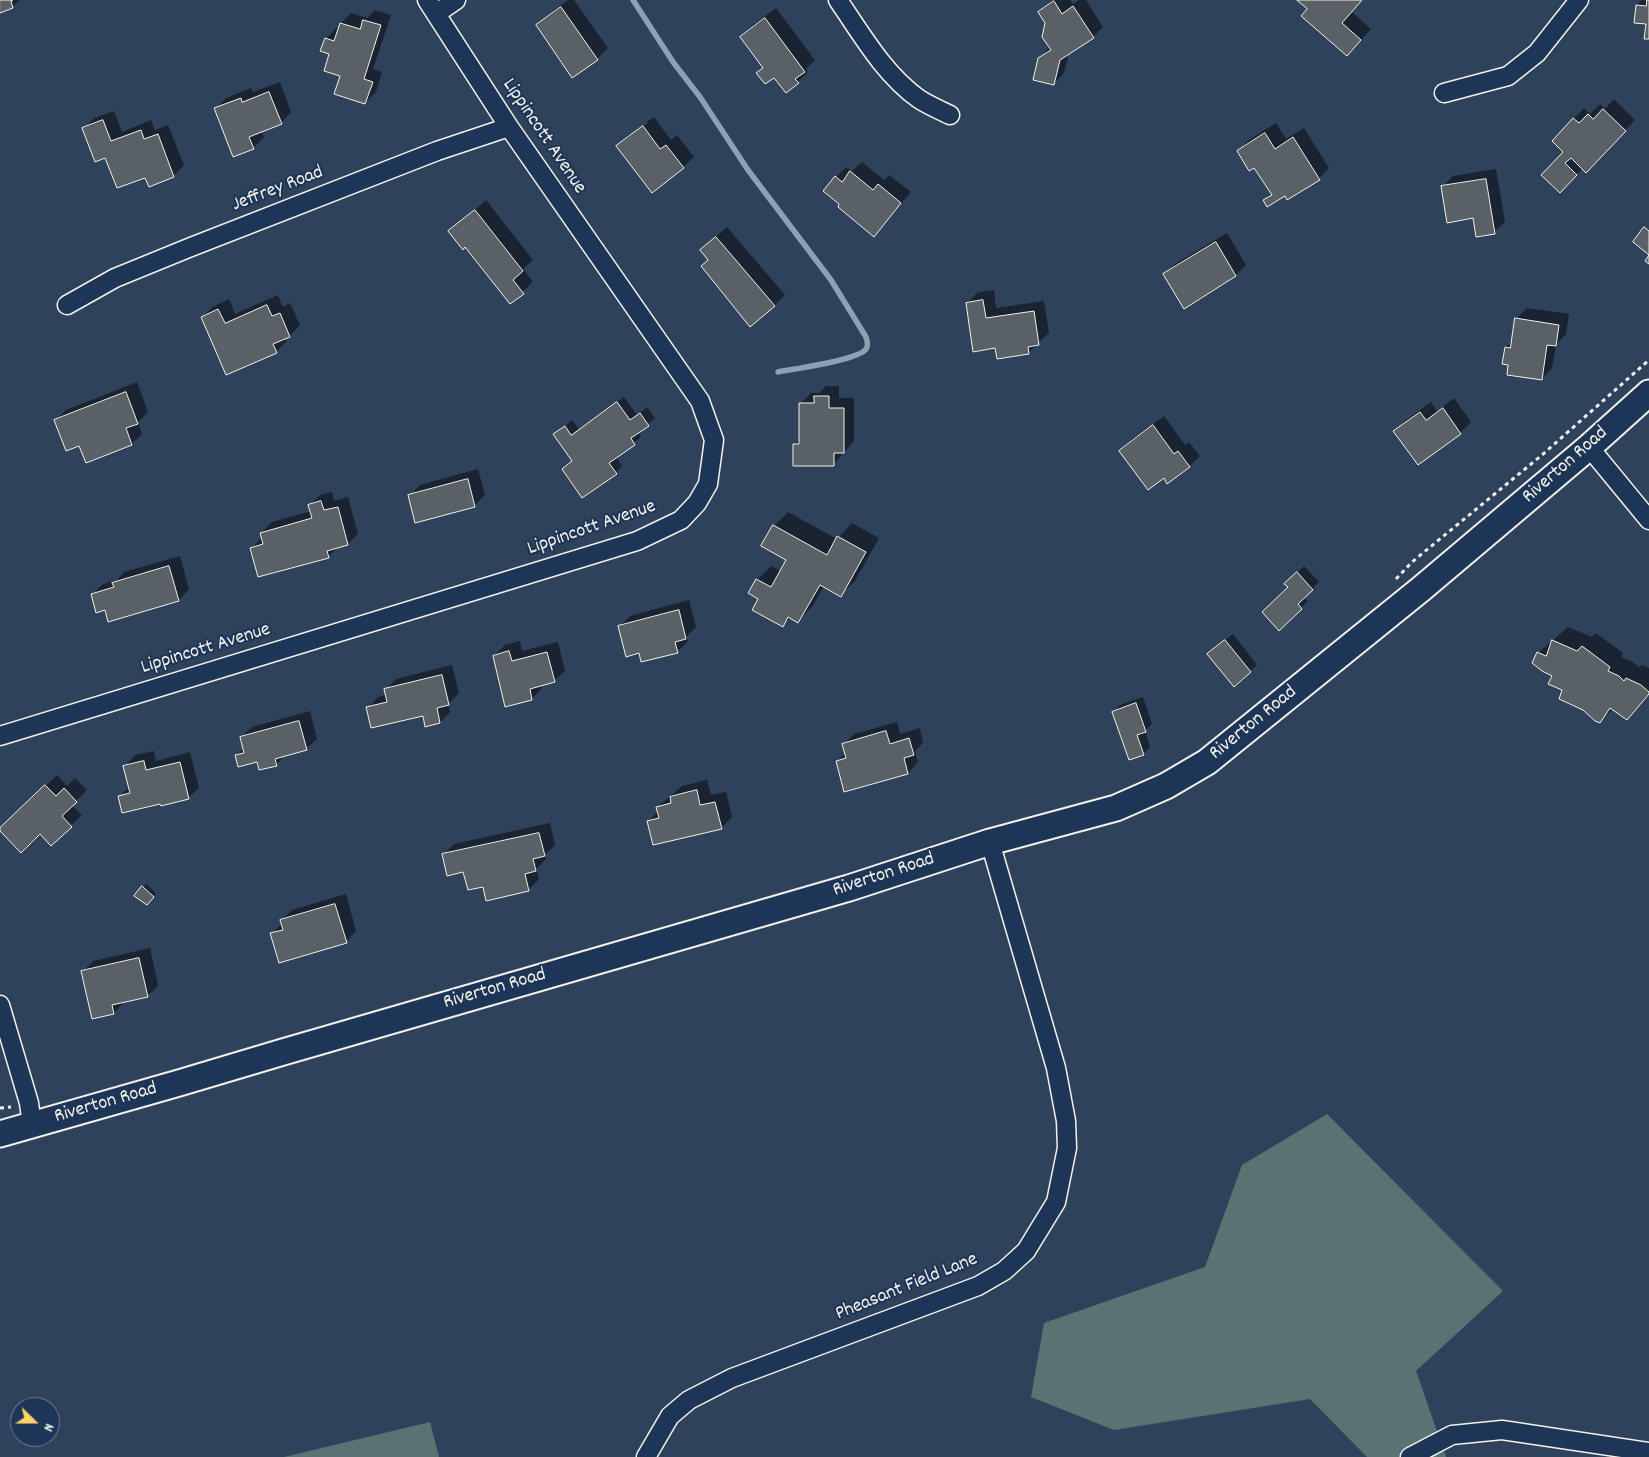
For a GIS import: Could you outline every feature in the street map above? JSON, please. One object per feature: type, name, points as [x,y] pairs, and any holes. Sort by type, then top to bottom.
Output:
[{"type":"main road","name":"Riverton Road","points":[[0,1134],[849,888],[990,842],[1116,808],[1166,786],[1207,762],[1420,590],[1589,447],[1649,393]]},
{"type":"street","points":[[432,7],[456,0]]},
{"type":"street","points":[[838,0],[874,53],[889,71],[920,100],[950,115]]},
{"type":"street","points":[[1444,93],[1508,76],[1537,53],[1579,0]]},
{"type":"street","name":"Lippincott Avenue","points":[[0,736],[637,541],[682,520],[697,503],[708,484],[714,440],[700,400],[509,127],[432,7]]},
{"type":"street","name":"Jeffrey Road","points":[[67,305],[115,278],[437,151],[509,127]]},
{"type":"street","points":[[1589,447],[1649,520]]},
{"type":"street","name":"Pheasant Field Lane","points":[[646,1457],[670,1416],[688,1400],[732,1378],[978,1286],[1004,1271],[1026,1251],[1056,1202],[1067,1148],[1066,1121],[1056,1068],[990,842]]},
{"type":"street","points":[[0,1005],[29,1103],[32,1125]]},
{"type":"street","points":[[1410,1457],[1452,1435],[1502,1430],[1649,1452]]},
{"type":"path","points":[[1391,585],[1412,562],[1542,455],[1649,360]]},
{"type":"path","points":[[0,1108],[11,1107]]},
{"type":"green space","points":[[1327,1114],[1503,1291],[1416,1371],[1446,1457],[1367,1457],[1310,1399],[1114,1430],[1031,1397],[1044,1323],[1205,1267],[1242,1165]]},
{"type":"green space","points":[[430,1422],[439,1457],[284,1457]]},
{"type":"building","points":[[0,0],[13,0],[11,1],[13,8],[0,13]]},
{"type":"building","points":[[1297,0],[1362,0],[1342,23],[1361,40],[1347,56],[1301,16],[1307,9]]},
{"type":"building","points":[[1647,0],[1649,0],[1649,39],[1644,39],[1646,24],[1634,23],[1636,5],[1646,6]]},
{"type":"building","points":[[1054,1],[1062,14],[1073,6],[1094,38],[1060,60],[1054,85],[1033,80],[1038,58],[1051,50],[1042,37],[1045,23],[1038,12]]},
{"type":"building","points":[[561,7],[598,60],[572,78],[536,25]]},
{"type":"building","points":[[765,18],[805,72],[795,79],[799,83],[786,93],[774,78],[765,84],[756,73],[763,68],[740,37]]},
{"type":"building","points":[[363,20],[381,25],[364,79],[373,82],[365,104],[334,94],[340,76],[324,71],[329,54],[320,51],[325,38],[334,41],[340,23],[360,29]]},
{"type":"building","points":[[269,92],[282,124],[249,137],[254,149],[233,157],[214,108],[241,98],[242,102]]},
{"type":"building","points":[[1603,109],[1626,131],[1586,173],[1571,158],[1565,163],[1577,175],[1560,193],[1541,175],[1563,152],[1552,141],[1573,118],[1579,123],[1588,114],[1593,119]]},
{"type":"building","points":[[103,120],[111,141],[141,130],[144,139],[158,134],[174,177],[149,187],[145,178],[117,188],[105,158],[95,162],[82,128]]},
{"type":"building","points":[[643,126],[660,149],[666,145],[684,168],[652,193],[616,146]]},
{"type":"building","points":[[1265,133],[1275,149],[1293,137],[1320,180],[1287,200],[1285,196],[1267,207],[1263,200],[1272,195],[1254,168],[1249,171],[1237,151]]},
{"type":"building","points":[[850,171],[873,190],[878,184],[901,203],[874,237],[838,207],[839,204],[823,191],[835,176],[842,182]]},
{"type":"building","points":[[1486,179],[1495,234],[1476,237],[1473,218],[1447,223],[1441,186]]},
{"type":"building","points":[[475,210],[523,271],[513,280],[524,294],[510,304],[465,247],[463,250],[448,231]]},
{"type":"building","points":[[1644,227],[1649,231],[1649,255],[1633,242]]},
{"type":"building","points":[[716,237],[775,306],[750,327],[701,266],[708,260],[700,250]]},
{"type":"building","points":[[1216,242],[1236,276],[1184,309],[1163,274]]},
{"type":"building","points":[[1649,255],[1649,264],[1645,261]]},
{"type":"building","points":[[983,300],[986,318],[1034,311],[1039,345],[1028,347],[1029,354],[997,359],[995,348],[973,352],[966,303]]},
{"type":"building","points":[[267,305],[272,316],[280,313],[290,337],[273,344],[277,353],[226,375],[201,317],[218,309],[225,323]]},
{"type":"building","points":[[1515,318],[1559,325],[1556,346],[1547,345],[1542,380],[1507,375],[1508,365],[1502,364],[1505,347],[1510,348]]},
{"type":"building","points":[[126,392],[138,424],[126,428],[132,445],[86,463],[79,446],[66,451],[54,420]]},
{"type":"building","points":[[814,396],[829,396],[829,408],[844,408],[844,453],[834,453],[834,466],[793,466],[793,444],[799,444],[799,403],[814,403]]},
{"type":"building","points":[[617,402],[630,420],[640,413],[649,426],[631,438],[635,445],[609,463],[617,474],[582,498],[562,469],[572,461],[553,434],[565,426],[571,435]]},
{"type":"building","points":[[1443,408],[1461,434],[1418,465],[1393,431],[1420,412],[1426,420]]},
{"type":"building","points":[[1153,425],[1174,454],[1178,451],[1190,467],[1167,484],[1164,478],[1148,490],[1119,451]]},
{"type":"building","points":[[468,479],[475,507],[415,523],[408,495]]},
{"type":"building","points":[[321,501],[324,510],[338,507],[348,545],[327,551],[329,558],[258,577],[250,548],[263,544],[260,533],[312,518],[308,505]]},
{"type":"building","points":[[773,525],[827,555],[837,536],[866,552],[841,597],[820,585],[798,623],[788,617],[783,627],[752,610],[758,599],[748,593],[756,579],[771,587],[786,560],[761,546]]},
{"type":"building","points":[[169,566],[179,601],[108,622],[105,610],[96,613],[91,594],[114,587],[112,583]]},
{"type":"building","points":[[1297,572],[1313,590],[1298,604],[1302,609],[1279,631],[1262,612],[1288,587],[1284,584]]},
{"type":"building","points":[[679,610],[686,639],[675,642],[678,653],[641,662],[639,653],[626,657],[618,626]]},
{"type":"building","points":[[1225,640],[1251,672],[1234,687],[1207,654]]},
{"type":"building","points":[[1552,640],[1577,651],[1582,646],[1610,667],[1608,671],[1619,676],[1624,681],[1626,678],[1641,685],[1649,694],[1627,720],[1610,708],[1600,723],[1595,721],[1583,710],[1559,699],[1562,690],[1548,684],[1552,676],[1532,663],[1537,652],[1546,656]]},
{"type":"building","points":[[509,651],[512,661],[547,652],[555,682],[530,689],[532,700],[505,707],[493,656]]},
{"type":"building","points":[[442,675],[449,705],[437,708],[440,723],[425,727],[423,716],[371,728],[366,707],[387,702],[384,689]]},
{"type":"building","points":[[1136,703],[1146,732],[1137,735],[1144,755],[1129,760],[1112,712]]},
{"type":"building","points":[[299,721],[307,750],[275,759],[277,766],[259,770],[257,762],[238,767],[235,755],[244,753],[240,737]]},
{"type":"building","points":[[886,731],[890,744],[909,738],[914,755],[904,758],[908,774],[844,792],[836,761],[846,758],[842,744]]},
{"type":"building","points":[[144,761],[146,770],[180,762],[189,799],[122,813],[118,796],[130,793],[123,766]]},
{"type":"building","points":[[45,785],[56,796],[64,788],[77,802],[62,816],[72,827],[51,846],[40,834],[21,853],[0,831],[0,828]]},
{"type":"building","points":[[697,790],[700,805],[715,802],[722,829],[653,845],[647,821],[659,818],[656,807],[671,803],[670,797]]},
{"type":"building","points":[[539,833],[545,856],[533,859],[536,871],[525,874],[529,891],[486,901],[483,887],[468,890],[463,872],[447,876],[442,854]]},
{"type":"building","points":[[142,886],[154,897],[147,905],[134,896]]},
{"type":"building","points":[[335,904],[347,943],[279,963],[270,933],[283,930],[280,920]]},
{"type":"building","points":[[139,958],[148,997],[112,1005],[114,1014],[92,1019],[81,971]]},
{"type":"waterway","points":[[633,0],[673,62],[700,97],[748,170],[831,280],[866,337],[868,344],[866,349],[851,357],[825,364],[778,372]]}]
